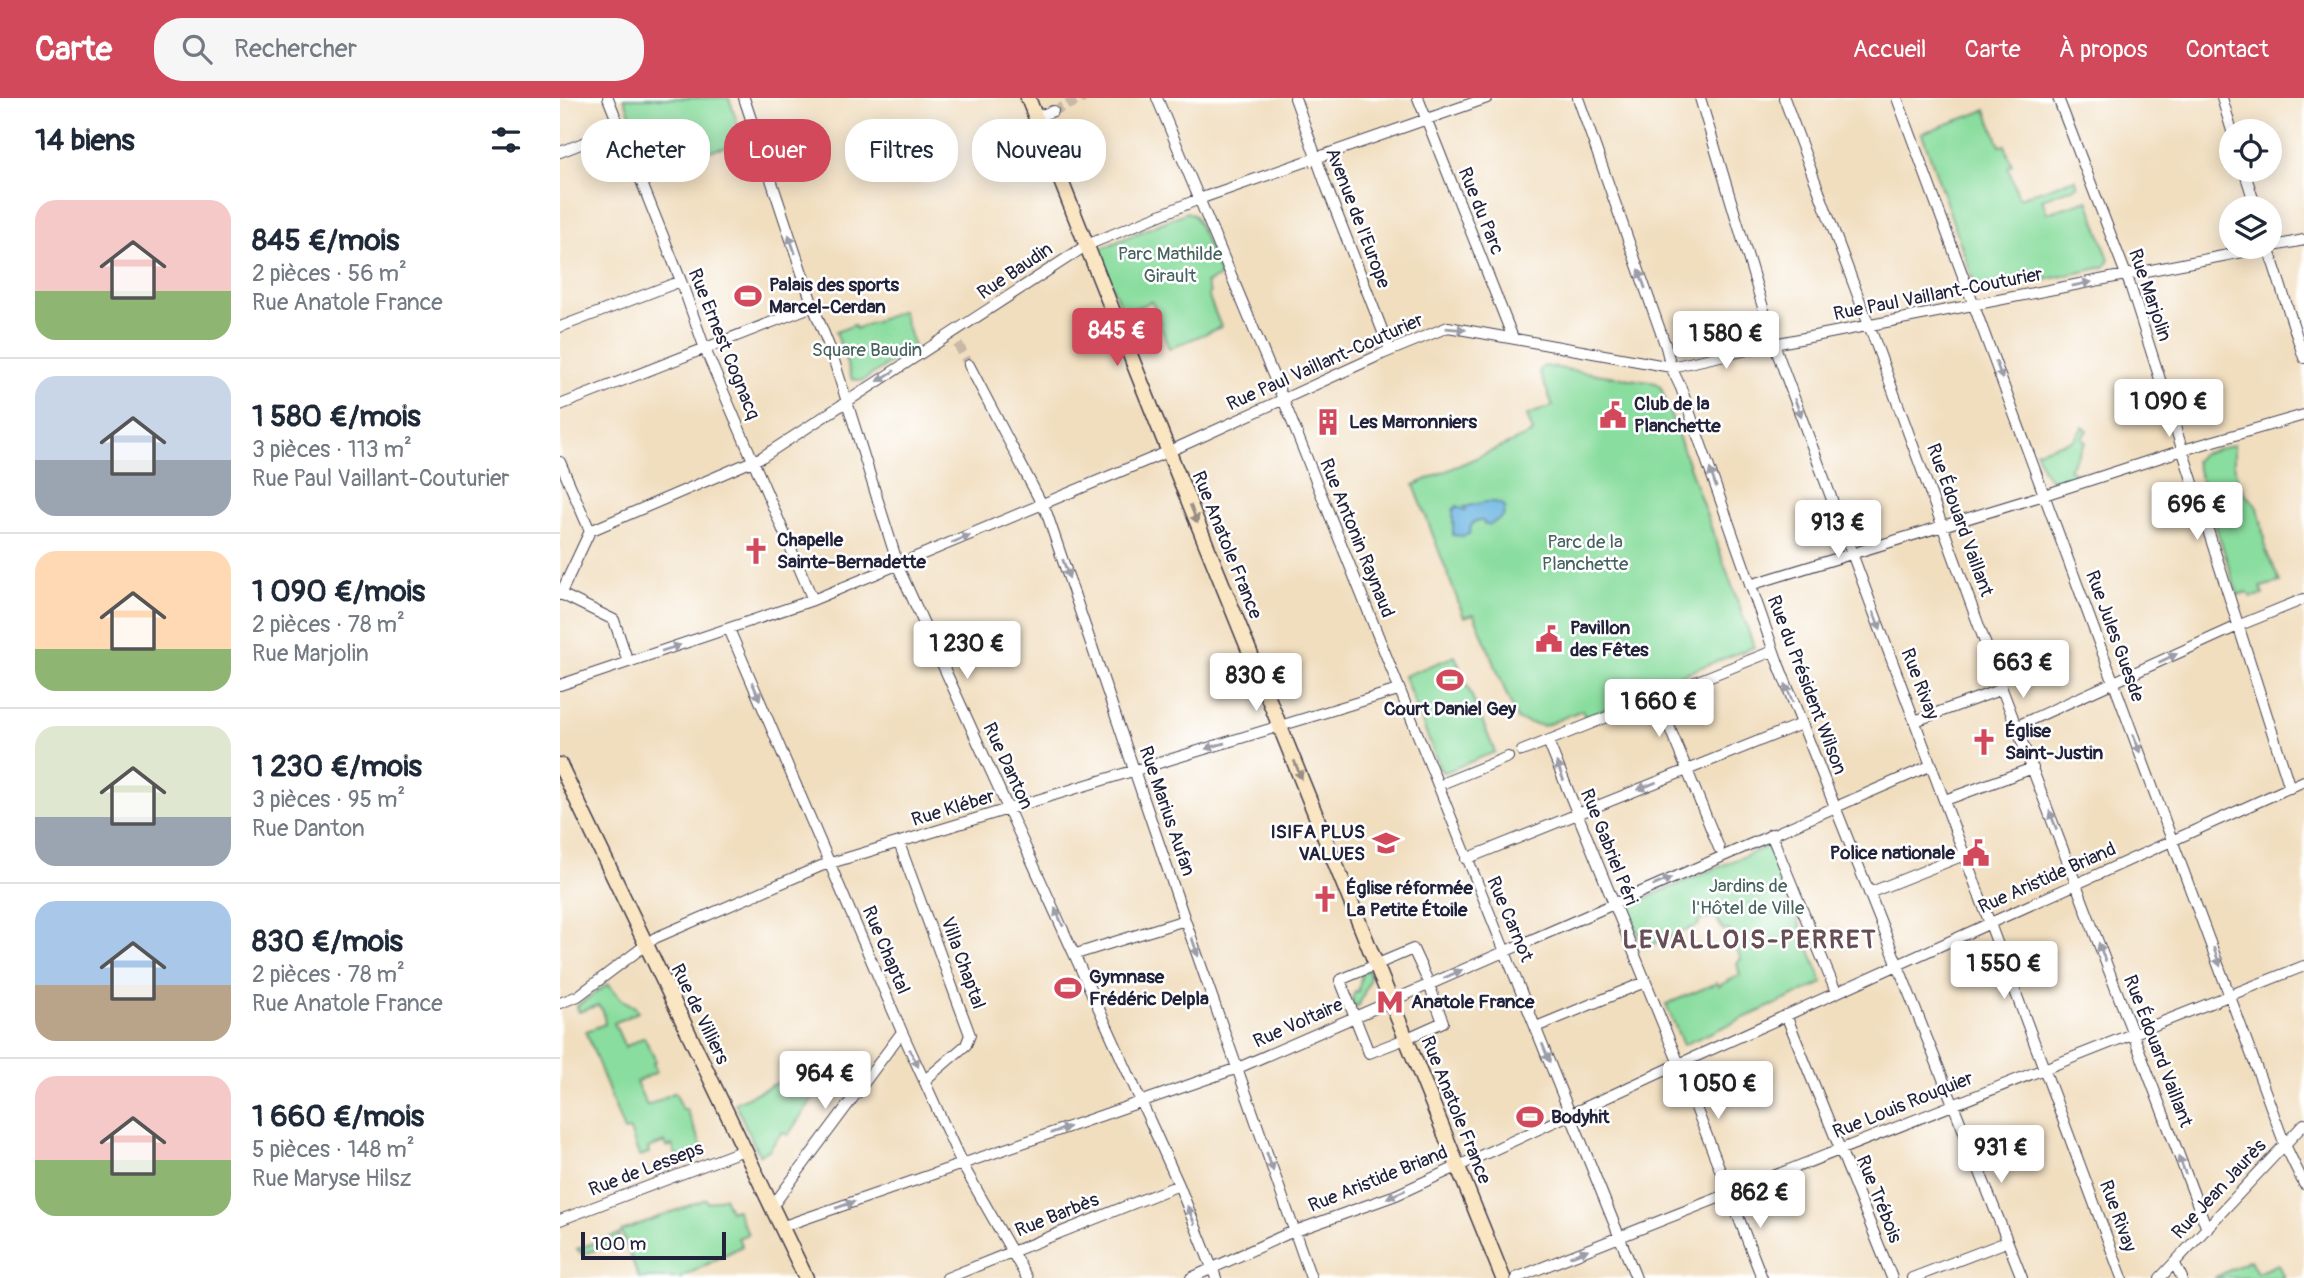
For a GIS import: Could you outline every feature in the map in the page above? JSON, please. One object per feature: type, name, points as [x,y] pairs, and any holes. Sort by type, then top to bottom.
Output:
[{"type":"main road","name":"Rue Anatole France","points":[[1028,98],[1503,1278]]},
{"type":"main road","name":"Rue de Villiers","points":[[560,765],[806,1278]]},
{"type":"street","name":"Rue Ernest Cognacq","points":[[608,98],[616,119]]},
{"type":"street","name":"Rue Danton","points":[[744,98],[813,306],[831,351],[898,565],[1076,954],[1179,1185],[1215,1273]]},
{"type":"street","name":"Rue Antonin Raynaud","points":[[1157,98],[1283,399],[1398,690]]},
{"type":"street","name":"Avenue de l'Europe","points":[[1295,98],[1390,350]]},
{"type":"street","name":"Rue du Parc","points":[[1418,98],[1513,338]]},
{"type":"street","name":"Rue Baudin","points":[[590,531],[753,461],[846,401],[956,339],[1087,245],[1199,199],[1487,98]]},
{"type":"street","name":"Rue du Président Wilson","points":[[1578,98],[1773,651],[2022,1278]]},
{"type":"street","name":"Rue Rivay","points":[[1700,98],[1774,344],[2122,1278]]},
{"type":"street","name":"Rue Édouard Vaillant","points":[[1784,98],[1870,325],[2002,689],[2207,1229]]},
{"type":"street","name":"Rue Jules Guesde","points":[[1897,98],[2285,1144],[2304,1184]]},
{"type":"street","name":"Rue Marjolin","points":[[2058,98],[2130,285],[2290,788]]},
{"type":"street","points":[[2221,98],[2228,119]]},
{"type":"street","points":[[1036,117],[1053,111]]},
{"type":"street","points":[[560,152],[581,143]]},
{"type":"street","name":"Rue Ernest Cognacq","points":[[641,182],[705,349],[813,600]]},
{"type":"street","name":"Rue Paul Vaillant-Couturier","points":[[2282,244],[2304,240]]},
{"type":"street","name":"Rue Paul Vaillant-Couturier","points":[[560,685],[813,600],[1043,505],[1390,350],[1448,327],[1671,367],[1774,344],[2219,257]]},
{"type":"street","points":[[2272,259],[2304,358]]},
{"type":"street","points":[[560,327],[681,281]]},
{"type":"street","points":[[560,405],[813,306]]},
{"type":"street","name":"Rue Marius Aufan","points":[[969,365],[1043,505],[1311,1278]]},
{"type":"street","points":[[1750,585],[2304,415]]},
{"type":"street","points":[[561,466],[590,531],[560,594],[614,620],[628,662]]},
{"type":"street","points":[[2017,726],[2240,625],[2304,599]]},
{"type":"street","name":"Rue Chaptal","points":[[729,629],[902,1032],[962,1164],[1027,1278]]},
{"type":"street","points":[[1522,751],[1773,651]]},
{"type":"street","points":[[1915,721],[2002,689]]},
{"type":"street","name":"Rue Kléber","points":[[560,1003],[578,996],[646,943],[829,863],[1398,690]]},
{"type":"street","name":"Rue Carnot","points":[[1398,690],[1442,784],[1466,859],[1636,1278]]},
{"type":"street","points":[[1657,697],[1719,848]]},
{"type":"street","points":[[1466,859],[1801,724]]},
{"type":"street","name":"Rue Gabriel Péri","points":[[1548,741],[1679,1064],[1762,1278]]},
{"type":"street","points":[[1442,784],[1508,757]]},
{"type":"street","name":"Rue Voltaire","points":[[781,1227],[1238,1068],[1932,765]]},
{"type":"street","points":[[1945,800],[2033,768]]},
{"type":"street","name":"Rue Aristide Briand","points":[[1191,1278],[1215,1273],[1295,1231],[1396,1195],[1836,992],[2304,781]]},
{"type":"street","points":[[1772,834],[1836,992]]},
{"type":"street","name":"Villa Chaptal","points":[[899,843],[970,1035],[966,1045],[925,1080]]},
{"type":"street","points":[[1869,893],[1965,855]]},
{"type":"street","points":[[1076,954],[1185,919]]},
{"type":"street","points":[[1400,1041],[1370,1053],[1340,980],[1413,949],[1426,977]]},
{"type":"street","name":"Rue Louis Rouquier","points":[[1516,1278],[2304,966]]},
{"type":"street","points":[[1536,1027],[1645,982]]},
{"type":"street","points":[[1414,1035],[1443,1022],[1431,990]]},
{"type":"street","name":"Rue Trébois","points":[[1786,1016],[1892,1278]]},
{"type":"street","points":[[771,1208],[902,1032]]},
{"type":"street","name":"Rue Jean Jaurès","points":[[2160,1278],[2304,1124]]},
{"type":"street","name":"Rue de Lesseps","points":[[560,1220],[744,1150]]},
{"type":"street","name":"Rue Barbès","points":[[947,1278],[1179,1185]]},
{"type":"street","points":[[1912,1278],[2001,1244]]},
{"type":"street","points":[[2176,1266],[2182,1278]]},
{"type":"green space","points":[[624,98],[729,98],[736,119],[724,119],[724,148],[710,151],[710,119],[632,119]]},
{"type":"green space","points":[[1986,110],[2000,146],[2005,145],[2012,165],[2008,167],[2019,198],[2075,179],[2078,186],[2042,199],[2047,213],[2088,200],[2109,260],[2104,267],[1985,293],[1976,288],[1922,133]]},
{"type":"green space","name":"Parc Mathilde Girault","points":[[1187,212],[1195,216],[1221,276],[1206,283],[1221,327],[1169,349],[1152,301],[1123,313],[1099,253],[1100,249]]},
{"type":"green space","name":"Square Baudin","points":[[902,311],[914,347],[862,381],[852,379],[836,332],[854,325],[856,329]]},
{"type":"green space","name":"Parc de la Planchette","points":[[1544,366],[1656,383],[1661,388],[1754,647],[1626,696],[1628,701],[1585,717],[1582,710],[1544,726],[1517,720],[1474,614],[1464,617],[1414,485],[1533,433],[1527,415],[1553,406],[1539,371]]},
{"type":"green space","points":[[2083,427],[2087,430],[2082,439],[2086,442],[2069,469],[2078,475],[2054,482],[2045,472],[2036,451],[2074,440]]},
{"type":"green space","points":[[2234,445],[2238,481],[2245,494],[2256,505],[2266,551],[2280,582],[2261,587],[2263,595],[2251,597],[2247,592],[2238,595],[2195,461],[2202,454]]},
{"type":"green space","points":[[1455,656],[1495,752],[1445,772],[1441,771],[1404,676]]},
{"type":"green space","name":"Jardins de l'Hôtel de Ville","points":[[1768,846],[1823,983],[1683,1045],[1666,1004],[1717,983],[1719,986],[1740,975],[1737,963],[1741,959],[1729,930],[1723,930],[1715,916],[1644,948],[1627,906]]},
{"type":"green space","points":[[1370,970],[1369,981],[1359,1005],[1355,1007],[1352,999],[1355,991],[1358,992],[1362,973]]},
{"type":"green space","points":[[608,984],[638,1012],[614,1023],[625,1047],[644,1037],[656,1061],[653,1063],[657,1072],[636,1082],[647,1106],[675,1092],[683,1110],[686,1109],[706,1156],[676,1165],[678,1160],[672,1145],[667,1147],[665,1142],[648,1148],[649,1153],[639,1156],[630,1130],[624,1131],[586,1031],[605,1024],[603,1011],[598,1005],[579,1012],[577,1006]]},
{"type":"green space","points":[[817,1064],[833,1075],[788,1135],[782,1132],[769,1150],[759,1155],[735,1103]]},
{"type":"green space","points":[[724,1197],[730,1211],[736,1209],[748,1234],[738,1238],[742,1246],[681,1278],[639,1278],[621,1231],[706,1199],[708,1203]]},
{"type":"green space","points":[[619,1234],[619,1240],[615,1244],[582,1254],[577,1249]]},
{"type":"green space","points":[[2250,1260],[2257,1273],[2278,1264],[2284,1278],[2214,1278]]},
{"type":"water","points":[[1496,502],[1505,506],[1503,517],[1489,525],[1483,521],[1475,521],[1469,534],[1453,535],[1453,510],[1457,506],[1465,511],[1464,507]]},
{"type":"tunnel","points":[[1053,111],[1084,98]]},
{"type":"tunnel","points":[[958,344],[969,365]]},
{"type":"place","name":"Palais des sports Marcel-Cerdan","points":[[748,296]]},
{"type":"place","name":"Club de la Planchette","points":[[1613,415]]},
{"type":"place","name":"Les Marronniers","points":[[1328,422]]},
{"type":"place","name":"Chapelle Sainte-Bernadette","points":[[756,551]]},
{"type":"place","name":"Pavillon des Fêtes","points":[[1549,639]]},
{"type":"place","name":"Court Daniel Gey","points":[[1450,680]]},
{"type":"place","name":"Église Saint-Justin","points":[[1984,742]]},
{"type":"place","name":"ISIFA PLUS VALUES","points":[[1386,843]]},
{"type":"place","name":"Police nationale","points":[[1976,853]]},
{"type":"place","name":"Église réformée La Petite Étoile","points":[[1325,899]]},
{"type":"place","name":"Gymnase Frédéric Delpla","points":[[1068,988]]},
{"type":"place","name":"Anatole France","points":[[1390,1002]]},
{"type":"place","name":"Bodyhit","points":[[1530,1117]]},
{"type":"district","name":"LEVALLOIS-PERRET","points":[[1750,940]]}]
